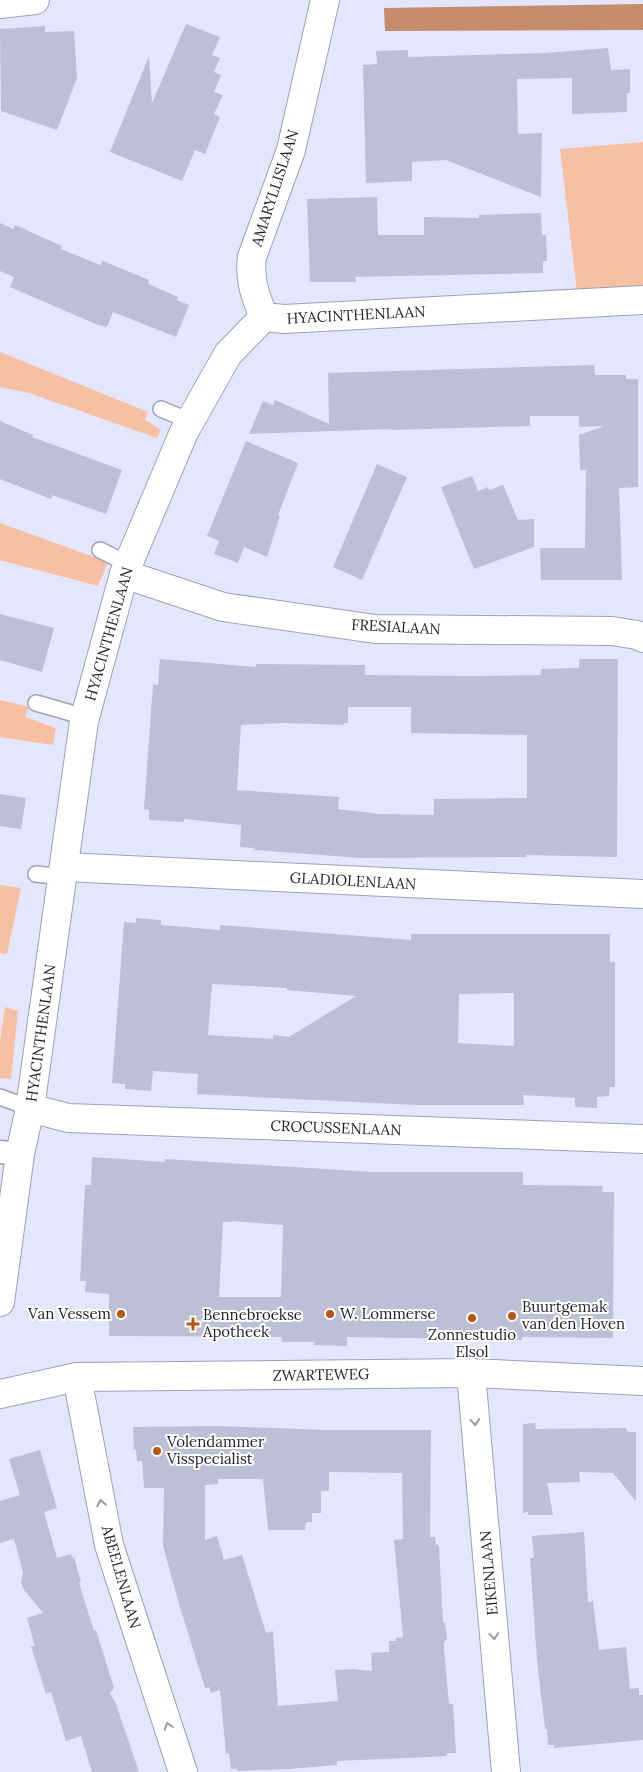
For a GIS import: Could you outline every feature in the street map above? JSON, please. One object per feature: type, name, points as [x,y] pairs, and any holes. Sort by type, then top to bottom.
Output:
[{"type":"street","points":[[0,4],[35,0]]},
{"type":"street","name":"AMARYLLISLAAN","points":[[264,317],[253,291],[250,271],[252,257],[291,150],[325,0]]},
{"type":"street","name":"HYACINTHENLAAN","points":[[0,1302],[10,1153],[30,1108],[85,716],[126,569],[190,421],[228,354],[264,317],[284,319],[643,300]]},
{"type":"street","name":"FRESIALAAN","points":[[126,569],[223,607],[376,629],[612,631],[637,635],[643,638]]},
{"type":"street","name":"GLADIOLENLAAN","points":[[63,872],[643,894]]},
{"type":"street","name":"CROCUSSENLAAN","points":[[30,1108],[68,1118],[643,1139]]},
{"type":"street","name":"ZWARTEWEG","points":[[0,1394],[77,1377],[471,1373],[643,1380]]},
{"type":"street","name":"EIKENLAAN","points":[[471,1373],[506,1772]]},
{"type":"street","name":"ABEELENLAAN","points":[[77,1377],[109,1545],[183,1772]]},
{"type":"lane","points":[[161,409],[190,421]]},
{"type":"lane","points":[[100,550],[126,569]]},
{"type":"lane","points":[[36,703],[85,716]]},
{"type":"lane","points":[[36,874],[63,872]]},
{"type":"lane","points":[[0,1098],[30,1108]]},
{"type":"shaded area","points":[[643,4],[643,30],[385,31],[384,8]]},
{"type":"shaded area","points":[[643,142],[643,287],[577,292],[560,149]]},
{"type":"shaded area","points":[[0,352],[148,412],[145,420],[161,430],[157,438],[29,393],[0,387]]},
{"type":"shaded area","points":[[0,523],[108,562],[98,586],[0,560]]},
{"type":"shaded area","points":[[0,700],[29,707],[25,717],[56,728],[53,745],[0,737]]},
{"type":"shaded area","points":[[0,885],[21,888],[7,954],[0,953]]},
{"type":"shaded area","points":[[5,1007],[18,1011],[11,1079],[0,1078],[0,1040]]},
{"type":"building","points":[[186,24],[220,37],[212,55],[220,58],[214,72],[221,75],[214,92],[223,95],[214,114],[220,117],[205,154],[195,150],[182,181],[110,152],[149,56],[152,103]]},
{"type":"building","points":[[45,26],[45,32],[74,31],[77,78],[57,130],[1,111],[0,29]]},
{"type":"building","points":[[608,48],[611,70],[630,69],[630,93],[627,93],[627,112],[572,114],[572,78],[517,79],[518,134],[542,133],[541,197],[446,160],[412,162],[412,181],[366,183],[363,65],[377,64],[376,51],[408,50],[408,57],[546,53]]},
{"type":"building","points":[[377,197],[378,235],[424,235],[424,217],[479,218],[479,215],[541,213],[542,235],[546,235],[547,261],[543,261],[543,273],[355,277],[356,282],[310,282],[307,199]]},
{"type":"building","points":[[0,223],[13,229],[15,225],[62,246],[61,249],[100,265],[103,261],[149,280],[148,284],[178,297],[177,300],[189,305],[176,337],[113,312],[107,327],[98,325],[10,287],[14,277],[0,271]]},
{"type":"building","points":[[594,365],[595,375],[626,375],[626,379],[638,379],[638,487],[619,488],[622,580],[541,580],[540,548],[585,548],[586,470],[580,470],[579,435],[604,426],[579,427],[579,416],[530,416],[530,426],[249,434],[263,401],[273,405],[275,400],[329,424],[328,373]]},
{"type":"building","points":[[0,421],[33,435],[32,437],[122,470],[106,514],[52,495],[51,499],[0,479]]},
{"type":"building","points":[[246,441],[298,463],[278,515],[280,516],[267,557],[244,547],[238,563],[214,554],[219,541],[207,536]]},
{"type":"building","points":[[377,464],[407,477],[362,580],[333,567]]},
{"type":"building","points":[[472,476],[478,491],[488,487],[489,490],[503,485],[518,520],[534,519],[534,547],[474,569],[441,487]]},
{"type":"building","points":[[0,614],[54,628],[42,672],[0,660]]},
{"type":"building","points":[[160,659],[256,667],[256,664],[365,665],[365,675],[472,676],[541,675],[541,669],[579,668],[579,659],[618,659],[617,857],[526,855],[526,857],[360,858],[254,850],[254,848],[240,847],[241,825],[184,819],[184,822],[149,820],[149,810],[144,809],[153,684],[158,685]],"holes":[[[348,707],[411,707],[411,733],[527,735],[527,798],[434,799],[434,815],[380,814],[338,809],[339,797],[237,790],[241,725],[283,723],[344,725],[344,723],[348,723]]]},
{"type":"building","points":[[0,794],[26,798],[21,829],[0,826]]},
{"type":"building","points":[[136,918],[161,920],[161,925],[220,930],[220,925],[411,940],[411,934],[610,934],[610,962],[615,962],[615,1087],[610,1087],[609,1096],[597,1097],[597,1108],[575,1107],[575,1098],[523,1095],[524,1105],[415,1105],[197,1094],[198,1074],[153,1071],[151,1091],[125,1089],[125,1084],[112,1083],[124,922],[136,923]],"holes":[[[212,984],[287,988],[287,990],[356,996],[289,1037],[273,1035],[273,1039],[208,1035]],[[514,993],[514,1046],[458,1043],[459,994]]]},
{"type":"building","points":[[92,1157],[165,1162],[165,1159],[373,1172],[523,1172],[523,1185],[603,1186],[602,1192],[614,1192],[613,1338],[522,1337],[522,1340],[347,1337],[347,1346],[314,1345],[314,1342],[282,1342],[282,1337],[109,1336],[109,1294],[85,1292],[86,1281],[80,1281],[85,1185],[91,1185]],"holes":[[[223,1222],[283,1225],[281,1297],[219,1297]]]},
{"type":"building","points":[[535,1423],[536,1429],[626,1428],[628,1432],[636,1432],[636,1501],[613,1473],[579,1472],[580,1482],[547,1483],[553,1515],[528,1515],[528,1511],[523,1514],[523,1424]]},
{"type":"building","points":[[217,1426],[327,1430],[431,1430],[430,1537],[435,1537],[436,1544],[439,1546],[443,1622],[445,1623],[447,1639],[444,1642],[444,1649],[449,1704],[453,1704],[456,1753],[448,1753],[446,1756],[337,1761],[337,1765],[289,1769],[237,1771],[237,1769],[231,1769],[229,1753],[226,1754],[220,1690],[211,1693],[209,1687],[205,1688],[163,1546],[164,1488],[144,1488],[142,1461],[137,1461],[136,1450],[134,1450],[133,1427]],"holes":[[[329,1472],[402,1473],[403,1539],[394,1540],[403,1637],[396,1638],[396,1641],[389,1641],[389,1652],[371,1653],[372,1671],[354,1669],[335,1670],[338,1701],[278,1706],[273,1631],[266,1633],[242,1555],[224,1560],[217,1536],[205,1540],[205,1485],[218,1484],[218,1479],[263,1479],[268,1530],[305,1530],[306,1522],[312,1522],[312,1513],[321,1513],[321,1491],[329,1491]]]},
{"type":"building","points":[[40,1450],[57,1508],[44,1512],[57,1558],[71,1554],[72,1558],[74,1557],[81,1582],[79,1583],[114,1688],[110,1693],[116,1704],[139,1772],[92,1772],[81,1736],[66,1741],[51,1692],[46,1694],[31,1646],[35,1646],[27,1618],[43,1613],[24,1590],[21,1582],[23,1573],[14,1539],[0,1543],[0,1501],[20,1495],[9,1459]]},
{"type":"building","points":[[584,1532],[588,1602],[593,1601],[599,1650],[626,1647],[630,1689],[639,1688],[639,1695],[643,1695],[643,1740],[554,1748],[554,1745],[548,1745],[537,1661],[530,1558],[534,1558],[532,1536]]},
{"type":"place","name":"Van Vessem","points":[[121,1314]]},
{"type":"place","name":"W. Lommerse","points":[[330,1314]]},
{"type":"place","name":"Buurtgemak van den Hoven","points":[[512,1316]]},
{"type":"place","name":"Zonnestudio Elsol","points":[[472,1318]]},
{"type":"place","name":"Bennebroekse Apotheek","points":[[193,1324]]},
{"type":"place","name":"Volendammer Visspecialist","points":[[157,1451]]}]
